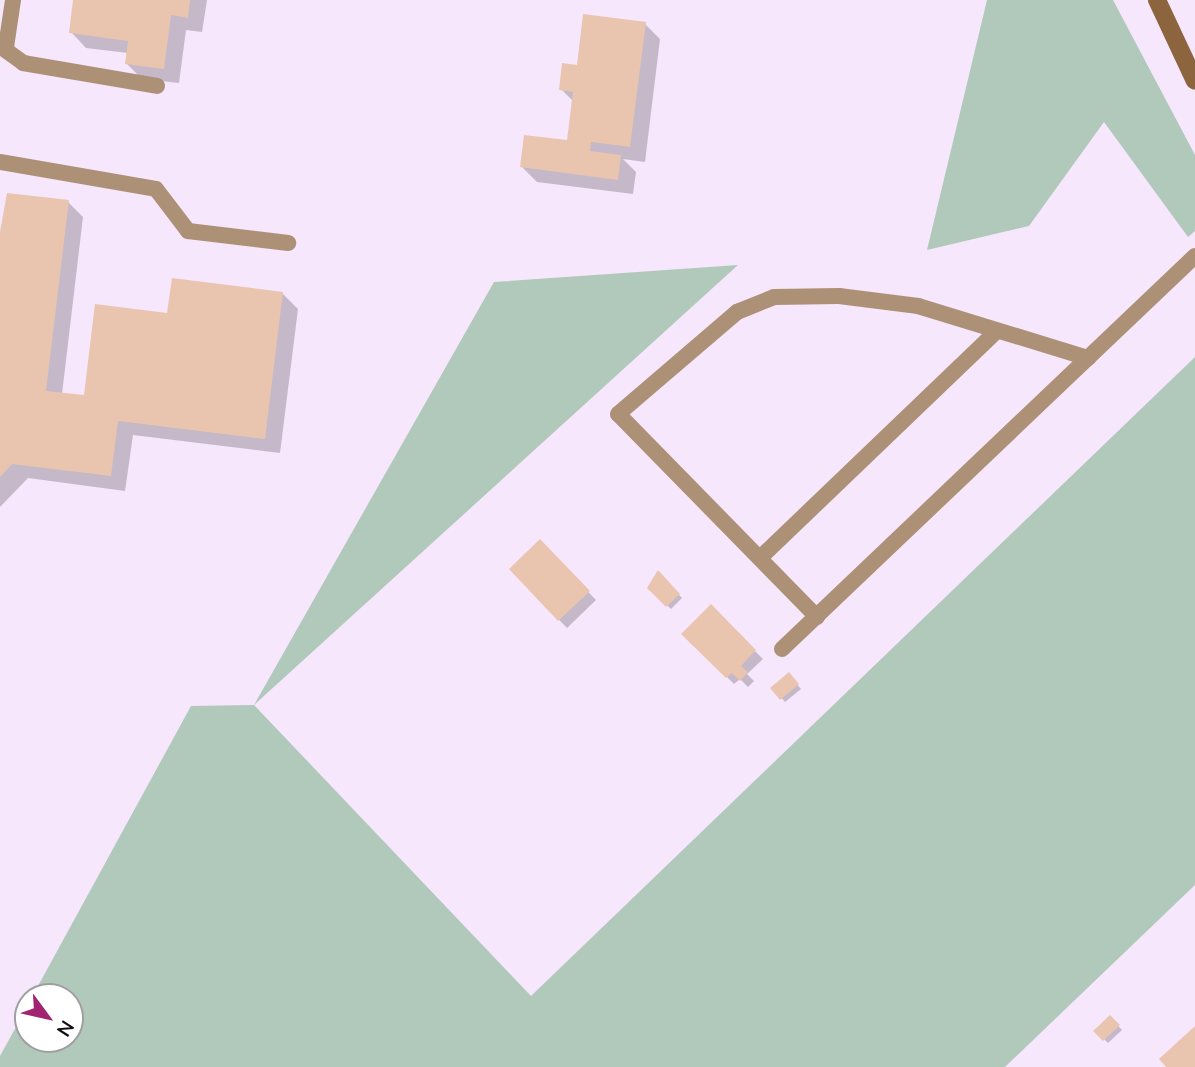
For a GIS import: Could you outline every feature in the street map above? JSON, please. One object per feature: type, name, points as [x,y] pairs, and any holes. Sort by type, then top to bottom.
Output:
[{"type":"street","points":[[1157,0],[1195,81]]},
{"type":"lane","points":[[13,0],[3,46],[23,63],[157,86]]},
{"type":"lane","points":[[0,162],[156,189],[188,231],[288,243]]},
{"type":"lane","points":[[782,649],[1195,256]]},
{"type":"lane","points":[[817,617],[618,414],[737,312],[774,297],[839,296],[918,306],[1087,359]]},
{"type":"lane","points":[[761,557],[998,331]]},
{"type":"green space","points":[[987,0],[1113,0],[1195,155],[1195,231],[1188,237],[1104,122],[1029,226],[927,250]]},
{"type":"green space","points":[[738,265],[254,705],[494,282]]},
{"type":"green space","points":[[1195,357],[1195,885],[1005,1067],[0,1067],[0,1056],[14,1030],[14,1053],[84,1053],[84,983],[40,983],[191,706],[254,705],[531,996]]},
{"type":"building","points":[[73,0],[190,0],[188,18],[171,15],[164,69],[125,64],[128,41],[69,33]]},
{"type":"building","points":[[583,14],[646,22],[630,147],[591,142],[590,151],[621,155],[618,180],[520,167],[524,135],[567,140],[573,92],[559,90],[562,63],[577,65]]},
{"type":"building","points":[[7,193],[69,200],[46,391],[84,395],[95,304],[167,313],[172,278],[283,292],[265,439],[118,421],[111,476],[12,464],[0,477],[0,232]]},
{"type":"building","points":[[540,539],[590,591],[558,621],[509,569]]},
{"type":"building","points":[[658,570],[680,594],[666,607],[647,588]]},
{"type":"building","points":[[711,604],[756,650],[741,666],[748,672],[740,681],[732,673],[726,678],[681,634]]},
{"type":"building","points":[[789,672],[799,684],[780,700],[770,688]]},
{"type":"building","points":[[1110,1015],[1120,1025],[1103,1041],[1093,1031]]},
{"type":"building","points":[[1195,1026],[1195,1067],[1166,1067],[1159,1059]]}]
